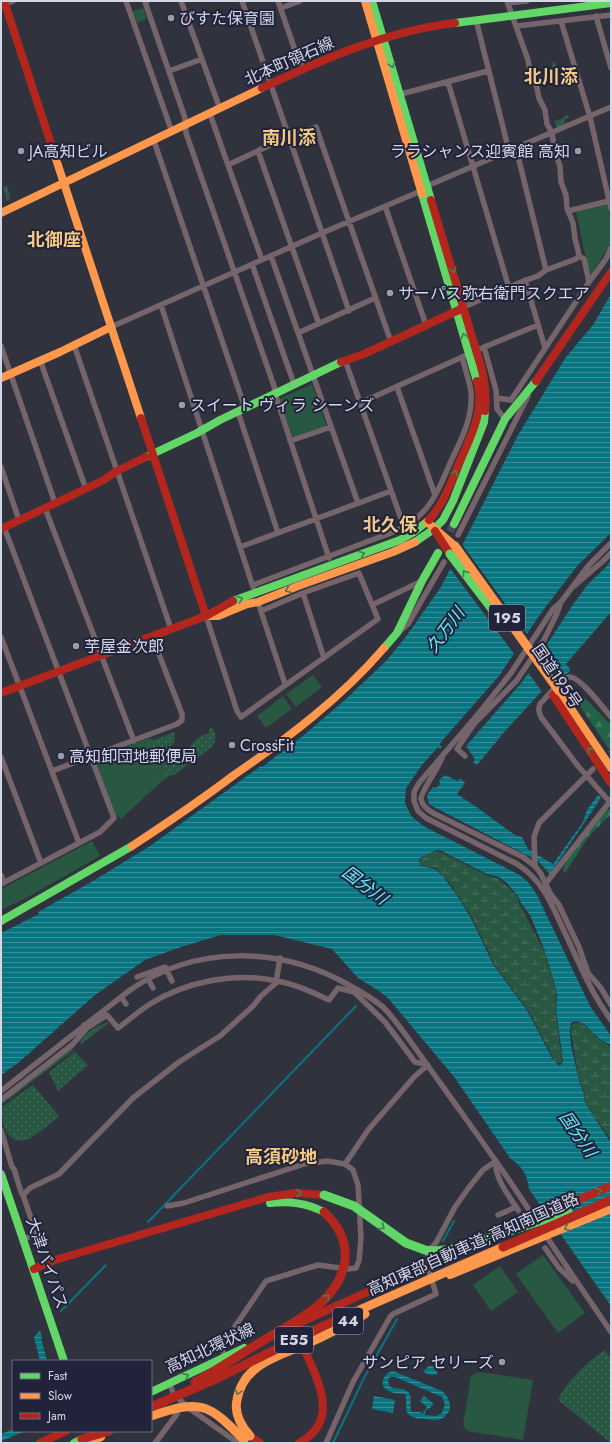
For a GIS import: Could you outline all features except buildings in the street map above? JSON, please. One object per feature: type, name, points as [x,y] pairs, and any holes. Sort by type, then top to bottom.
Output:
[{"type":"main road","points":[[365,1],[400,94],[424,189]]},
{"type":"main road","points":[[206,616],[218,616],[247,604],[259,606],[298,586],[405,547],[434,529],[443,520],[453,501],[484,422],[486,409],[486,387],[473,352],[424,189],[380,39],[372,1]]},
{"type":"main road","points":[[6,3],[206,616]]},
{"type":"main road","name":"北本町領石線","points":[[1,213],[65,184],[271,84],[337,55],[380,39],[416,30],[476,20],[611,3]]},
{"type":"main road","points":[[454,524],[505,419],[531,388],[611,272]]},
{"type":"main road","points":[[2,528],[86,489],[117,471],[294,384],[345,360],[364,354],[391,342],[460,309]]},
{"type":"main road","points":[[1,378],[111,327]]},
{"type":"main road","points":[[1,693],[206,616],[216,608],[254,589],[337,564],[404,538],[415,532],[427,522],[444,499],[478,421],[480,394],[473,352]]},
{"type":"main road","name":"国道195号","points":[[427,522],[447,538],[452,550],[611,768]]},
{"type":"main road","points":[[1,921],[128,849],[172,820],[259,758],[310,719],[365,670],[397,633],[422,581],[438,553]]},
{"type":"main road","name":"国道195号","points":[[556,693],[611,783]]},
{"type":"main road","name":"大津バイパス","points":[[1,1174],[64,1360]]},
{"type":"main road","name":"高知北環状線","points":[[152,1392],[428,1264],[611,1186]]},
{"type":"main road","points":[[34,1269],[55,1260],[268,1197],[291,1193],[313,1193],[335,1198],[354,1206],[406,1243],[415,1247],[435,1251],[464,1246],[611,1197]]},
{"type":"main road","name":"高知東部自動車道;高知南国道路","points":[[152,1406],[218,1378],[319,1328],[435,1279],[611,1200]]},
{"type":"main road","points":[[34,1269],[57,1265],[270,1203],[292,1201],[303,1202],[324,1212],[335,1223],[344,1240],[346,1254],[342,1275],[338,1284],[327,1298],[306,1314],[212,1372],[152,1405]]},
{"type":"main road","name":"高知北環状線","points":[[152,1413],[435,1279],[547,1236],[611,1209]]},
{"type":"main road","points":[[245,1440],[237,1415],[236,1399],[241,1384],[251,1371],[265,1362],[320,1338],[435,1279]]},
{"type":"main road","points":[[296,1324],[326,1384],[329,1403],[323,1429],[311,1443]]},
{"type":"main road","points":[[299,1443],[309,1436],[319,1423],[323,1405],[320,1386],[304,1341]]},
{"type":"main road","points":[[152,1416],[183,1406],[191,1405],[207,1408],[221,1416],[245,1440],[260,1443]]},
{"type":"main road","points":[[40,1443],[64,1432]]},
{"type":"main road","points":[[86,1442],[88,1432]]},
{"type":"main road","points":[[86,1442],[98,1432]]},
{"type":"main road","points":[[86,1442],[107,1432]]},
{"type":"main road","points":[[86,1442],[111,1432]]},
{"type":"street","points":[[126,1],[172,132]]},
{"type":"street","points":[[147,1],[144,2],[185,118],[186,133],[235,272],[329,558]]},
{"type":"street","points":[[181,1],[220,109]]},
{"type":"street","points":[[242,1],[349,311]]},
{"type":"street","points":[[278,1],[298,59],[304,70]]},
{"type":"street","points":[[281,8],[300,1]]},
{"type":"street","points":[[527,1],[508,2],[517,26],[530,72],[545,112],[547,124],[552,133],[555,153],[560,166],[561,182],[566,194],[568,211],[573,223],[579,256],[584,259],[589,282]]},
{"type":"street","points":[[517,26],[611,15]]},
{"type":"street","points":[[596,16],[611,68]]},
{"type":"street","points":[[476,20],[510,151]]},
{"type":"street","points":[[561,21],[590,116],[611,209]]},
{"type":"street","points":[[169,71],[202,59]]},
{"type":"street","points":[[400,94],[488,71]]},
{"type":"street","points":[[448,82],[509,288]]},
{"type":"street","points":[[111,327],[292,246],[611,107]]},
{"type":"street","points":[[210,114],[262,260]]},
{"type":"street","points":[[228,165],[289,136],[316,127],[391,342]]},
{"type":"street","points":[[154,141],[204,286],[278,533]]},
{"type":"street","points":[[516,148],[546,270]]},
{"type":"street","points":[[258,151],[319,324]]},
{"type":"street","points":[[568,211],[609,201]]},
{"type":"street","points":[[385,206],[426,325]]},
{"type":"street","points":[[497,398],[511,400],[589,282],[606,259],[611,248]]},
{"type":"street","points":[[271,256],[358,503]]},
{"type":"street","points":[[460,309],[525,280],[538,276],[546,270],[578,258],[579,256]]},
{"type":"street","points":[[252,264],[294,384]]},
{"type":"street","points":[[525,280],[545,348]]},
{"type":"street","points":[[298,333],[376,298]]},
{"type":"street","points":[[161,305],[254,589],[404,527],[421,515],[435,495],[465,431],[470,414],[473,352]]},
{"type":"street","points":[[360,403],[473,352],[538,325]]},
{"type":"street","points":[[74,345],[171,629]]},
{"type":"street","points":[[1,346],[55,503]]},
{"type":"street","points":[[473,352],[496,390],[497,410],[505,419]]},
{"type":"street","points":[[40,360],[86,489]]},
{"type":"street","points":[[345,360],[404,527]]},
{"type":"street","points":[[397,387],[435,495]]},
{"type":"street","points":[[458,535],[523,407],[531,388]]},
{"type":"street","points":[[290,441],[331,427]]},
{"type":"street","points":[[1,467],[19,520]]},
{"type":"street","points":[[240,547],[391,491]]},
{"type":"street","points":[[46,508],[134,741]]},
{"type":"street","points":[[1,875],[2,883],[100,832],[114,818],[59,672],[2,528]]},
{"type":"street","points":[[465,756],[457,749],[480,715],[511,673],[553,609],[561,602],[589,565],[611,543]]},
{"type":"street","points":[[570,590],[611,553]]},
{"type":"street","points":[[397,633],[408,624],[444,562]]},
{"type":"street","points":[[206,616],[240,717],[245,715],[285,684],[291,682],[378,619],[359,573],[303,593],[259,606],[285,684]]},
{"type":"street","points":[[372,605],[422,581]]},
{"type":"street","points":[[303,593],[324,658]]},
{"type":"street","points":[[561,602],[544,640],[517,680],[480,715],[443,755],[426,774],[416,788],[413,796],[418,811],[431,822],[524,868],[537,880],[547,892],[603,1009],[611,1020]]},
{"type":"street","points":[[52,771],[134,741],[177,724],[182,720],[152,636]]},
{"type":"street","points":[[1,637],[79,843]]},
{"type":"street","points":[[546,883],[610,800],[578,766],[541,717],[539,712],[540,704],[564,680],[570,677],[576,678],[611,716]]},
{"type":"street","points":[[443,755],[441,763],[421,796],[421,800],[426,808],[436,815],[535,864],[546,883],[547,892]]},
{"type":"street","points":[[1,757],[41,863]]},
{"type":"street","points":[[535,864],[534,837],[539,823],[593,769]]},
{"type":"street","points":[[1,1091],[86,1027],[121,997],[148,979],[166,970],[190,962],[223,956],[249,955],[280,958],[310,967],[342,980],[355,991],[385,1022],[415,1062],[428,1065]]},
{"type":"street","points":[[23,1194],[30,1188],[59,1174],[133,1098],[178,1062],[220,1036],[253,1006],[261,996],[276,983],[280,958]]},
{"type":"street","points":[[137,977],[165,967],[172,981]]},
{"type":"street","points":[[583,968],[601,988],[611,1005]]},
{"type":"street","points":[[1,1100],[72,1045],[86,1027],[107,1015],[118,1028],[139,1011],[164,996],[200,983],[239,977],[255,978],[277,981],[309,990],[329,1000],[338,988],[355,991],[384,1008],[396,1023],[428,1065],[536,1218]]},
{"type":"street","points":[[148,979],[153,988]]},
{"type":"street","points":[[121,997],[126,1004]]},
{"type":"street","points":[[345,1164],[368,1130],[415,1076],[428,1065]]},
{"type":"street","points":[[1,1130],[20,1192],[23,1194],[36,1233],[23,1240]]},
{"type":"street","points":[[167,1206],[184,1203],[304,1164],[327,1161],[345,1164],[353,1170],[358,1185],[361,1238],[358,1264],[356,1268],[348,1269],[318,1265],[266,1280],[221,1347],[233,1374]]},
{"type":"street","points":[[496,1161],[495,1167],[500,1180],[517,1208],[498,1215]]},
{"type":"street","points":[[326,1443],[353,1382],[390,1317],[393,1314],[436,1294],[435,1279],[428,1264],[428,1253],[437,1241],[455,1207],[483,1170],[496,1161]]},
{"type":"street","points":[[547,1236],[611,1332]]},
{"type":"street","points":[[545,1248],[559,1268],[579,1286]]},
{"type":"street","points":[[170,1384],[174,1393],[180,1400],[245,1440]]},
{"type":"street","points":[[155,1443],[177,1414],[180,1400]]},
{"type":"green space","points":[[143,8],[147,19],[137,23],[133,11]]},
{"type":"green space","points":[[555,62],[560,77],[556,78],[551,63]]},
{"type":"green space","points":[[568,114],[569,117],[565,120],[564,125],[557,128],[554,121],[561,119]]},
{"type":"green space","points":[[7,185],[10,200],[7,201],[3,187]]},
{"type":"green space","points":[[605,205],[608,207],[611,222],[611,243],[592,273],[589,273],[576,212]]},
{"type":"green space","points":[[312,384],[326,426],[295,437],[292,436],[279,399]]},
{"type":"green space","points":[[313,675],[322,687],[296,707],[286,694]]},
{"type":"green space","points":[[575,690],[611,725],[611,747],[609,749],[573,696]]},
{"type":"green space","points":[[283,696],[292,709],[266,728],[257,716]]},
{"type":"green space","points":[[212,727],[215,742],[212,747],[177,773],[166,778],[145,796],[97,760],[98,757],[150,738],[154,740],[174,732],[175,740],[170,748],[170,753],[178,753],[182,747],[189,747],[200,737],[208,734],[210,728]]},
{"type":"green space","points":[[150,738],[166,777],[121,819],[115,814],[95,761],[96,759]]},
{"type":"green space","points":[[605,809],[609,809],[611,812],[610,815],[589,836],[565,873],[563,871],[564,866],[568,859]]},
{"type":"green space","points":[[92,841],[100,856],[26,898],[1,910],[1,889]]},
{"type":"green space","points":[[434,852],[440,852],[488,876],[497,878],[518,897],[518,901],[544,951],[553,981],[556,994],[555,1008],[562,1060],[561,1063],[556,1062],[553,1058],[529,1012],[494,964],[473,919],[451,885],[436,868],[422,866],[420,859]]},
{"type":"green space","points":[[107,1022],[109,1023],[80,1045],[84,1037],[94,1028]]},
{"type":"green space","points":[[575,1023],[583,1024],[597,1038],[611,1047],[611,1140],[584,1101],[585,1094],[579,1080],[571,1032],[572,1025]]},
{"type":"green space","points":[[71,1049],[74,1050],[1,1105],[1,1102]]},
{"type":"green space","points":[[75,1052],[88,1065],[58,1091],[49,1072]]},
{"type":"green space","points":[[33,1085],[59,1116],[30,1139],[19,1141],[14,1139],[6,1131],[2,1119],[1,1107]]},
{"type":"green space","points":[[543,1255],[585,1313],[558,1333],[516,1274]]},
{"type":"green space","points":[[500,1266],[518,1292],[491,1311],[473,1285]]},
{"type":"green space","points":[[605,1350],[611,1359],[611,1443],[558,1400],[572,1378],[591,1360]]},
{"type":"green space","points":[[479,1372],[533,1380],[523,1440],[467,1431],[463,1425],[471,1376]]},
{"type":"water","points":[[611,294],[611,533],[578,565],[541,613],[499,676],[441,742],[440,745],[442,747],[440,749],[438,747],[422,765],[406,788],[405,802],[412,817],[425,827],[518,874],[528,882],[537,895],[590,1006],[611,1036],[611,1045],[597,1037],[582,1023],[571,1023],[571,1045],[579,1081],[584,1094],[584,1101],[611,1143],[611,1306],[529,1189],[527,1179],[523,1171],[518,1164],[510,1158],[455,1078],[388,998],[358,978],[332,949],[274,935],[221,935],[145,960],[95,995],[18,1063],[1,1075],[1,933],[39,914],[38,912],[93,881],[150,846],[261,766],[262,767],[304,735],[345,700],[387,660],[405,638],[441,587],[518,435],[566,357],[593,325]],"holes":[[[437,850],[442,851],[487,874],[499,877],[507,883],[518,896],[521,903],[530,915],[544,949],[557,995],[556,1010],[563,1061],[561,1065],[558,1065],[552,1058],[528,1012],[493,964],[472,920],[460,900],[443,876],[435,869],[421,866],[419,860],[420,858]]]},
{"type":"water","points":[[611,560],[611,612],[566,664],[570,671],[540,693],[506,730],[477,765],[473,762],[475,759],[466,746],[523,681],[588,584],[606,567]]},
{"type":"water","points":[[445,775],[458,781],[460,778],[465,783],[457,794],[515,835],[522,837],[528,849],[553,864],[583,822],[587,810],[598,795],[601,798],[550,874],[538,861],[430,805],[427,795],[433,787],[436,788],[440,784],[439,780]]},
{"type":"water","points":[[40,1330],[47,1360],[40,1360],[34,1337]]},
{"type":"water","points":[[429,1366],[433,1366],[438,1374],[430,1375],[423,1371]]},
{"type":"water","points":[[393,1371],[442,1391],[449,1401],[449,1412],[444,1417],[437,1420],[417,1419],[409,1415],[406,1409],[405,1394],[390,1392],[383,1386],[385,1377],[388,1373]],"holes":[[[390,1377],[395,1377],[442,1397],[445,1404],[442,1413],[436,1416],[425,1415],[428,1408],[429,1409],[434,1404],[424,1396],[420,1401],[427,1407],[423,1414],[420,1412],[412,1412],[409,1393],[404,1390],[393,1388],[389,1384],[388,1381]]]},
{"type":"water","points":[[374,1396],[395,1400],[393,1413],[372,1409]]},
{"type":"water","points":[[12,1429],[12,1432],[24,1432],[1,1441],[1,1434]]},
{"type":"pier","points":[[461,543],[528,635],[515,655],[449,567]]},
{"type":"pier","points":[[540,651],[561,680],[543,693],[527,671]]},
{"type":"waterway","points":[[148,1222],[356,1006]]},
{"type":"waterway","points":[[443,1241],[454,1221]]},
{"type":"waterway","points":[[61,1311],[106,1265]]},
{"type":"waterway","points":[[333,1443],[364,1378],[397,1319]]},
{"type":"tunnel","points":[[444,542],[454,524]]},
{"type":"tunnel","points":[[603,759],[611,752]]},
{"type":"tunnel","points":[[518,1210],[530,1227]]},
{"type":"traffic: fast","points":[[372,1],[431,200]]},
{"type":"traffic: fast","points":[[455,23],[611,3]]},
{"type":"traffic: fast","points":[[422,194],[477,381]]},
{"type":"traffic: fast","points":[[146,457],[341,362]]},
{"type":"traffic: fast","points":[[454,524],[505,419],[536,381]]},
{"type":"traffic: fast","points":[[415,542],[434,529],[443,520],[453,501],[484,422],[485,411]]},
{"type":"traffic: fast","points":[[233,601],[400,540],[414,532],[429,520]]},
{"type":"traffic: fast","points":[[384,648],[397,633],[422,581],[438,553]]},
{"type":"traffic: fast","points":[[450,554],[492,609]]},
{"type":"traffic: fast","points":[[1,921],[132,846]]},
{"type":"traffic: fast","points":[[1,1174],[64,1360]]},
{"type":"traffic: fast","points":[[324,1195],[354,1206],[406,1243],[425,1250],[435,1251],[454,1249],[568,1212]]},
{"type":"traffic: fast","points":[[270,1203],[298,1203],[324,1212]]},
{"type":"traffic: fast","points":[[152,1392],[244,1348]]},
{"type":"traffic: fast","points":[[74,1443],[82,1439]]},
{"type":"traffic: slow","points":[[365,1],[422,194]]},
{"type":"traffic: slow","points":[[1,213],[262,88]]},
{"type":"traffic: slow","points":[[55,156],[141,418]]},
{"type":"traffic: slow","points":[[1,378],[60,352],[111,327]]},
{"type":"traffic: slow","points":[[427,522],[455,546]]},
{"type":"traffic: slow","points":[[206,616],[218,616],[247,604],[258,602],[393,552],[415,542]]},
{"type":"traffic: slow","points":[[455,546],[559,691]]},
{"type":"traffic: slow","points":[[132,846],[294,732],[350,684],[384,648]]},
{"type":"traffic: slow","points":[[559,691],[611,768]]},
{"type":"traffic: slow","points":[[450,1275],[611,1209]]},
{"type":"traffic: slow","points":[[357,1311],[503,1247]]},
{"type":"traffic: slow","points":[[250,1436],[241,1424],[236,1410],[241,1387],[247,1377],[256,1368],[277,1356],[320,1338],[365,1314]]},
{"type":"traffic: slow","points":[[152,1416],[182,1407],[193,1406],[203,1408],[221,1418],[244,1440]]},
{"type":"traffic: slow","points":[[88,1443],[101,1437]]},
{"type":"traffic: jam","points":[[4,1],[55,156]]},
{"type":"traffic: jam","points":[[262,88],[332,57],[380,39],[405,32],[455,23]]},
{"type":"traffic: jam","points":[[431,200],[482,370],[486,400],[485,411]]},
{"type":"traffic: jam","points":[[536,381],[611,272]]},
{"type":"traffic: jam","points":[[341,362],[364,354],[461,309]]},
{"type":"traffic: jam","points":[[429,520],[447,493],[476,423],[479,402],[477,381]]},
{"type":"traffic: jam","points":[[141,418],[206,616]]},
{"type":"traffic: jam","points":[[1,529],[102,481],[117,471],[146,457]]},
{"type":"traffic: jam","points":[[435,531],[450,554]]},
{"type":"traffic: jam","points":[[1,693],[206,616],[233,601]]},
{"type":"traffic: jam","points":[[553,695],[611,783]]},
{"type":"traffic: jam","points":[[533,1219],[611,1186]]},
{"type":"traffic: jam","points":[[34,1269],[55,1260],[268,1197],[296,1193],[324,1195]]},
{"type":"traffic: jam","points":[[503,1247],[611,1200]]},
{"type":"traffic: jam","points":[[195,1382],[315,1308],[335,1287],[345,1260],[345,1246],[337,1228],[324,1212]]},
{"type":"traffic: jam","points":[[299,1323],[460,1250]]},
{"type":"traffic: jam","points":[[152,1407],[218,1378],[357,1311]]},
{"type":"traffic: jam","points":[[296,1324],[300,1339],[320,1387],[323,1403],[321,1418],[314,1431],[299,1443]]},
{"type":"traffic: jam","points":[[40,1443],[64,1432]]},
{"type":"traffic: jam","points":[[82,1439],[106,1432]]},
{"type":"traffic: jam","points":[[250,1436],[260,1443]]},
{"type":"place","name":"びすた保育園","points":[[171,18]]},
{"type":"place","name":"JA高知ビル","points":[[21,151]]},
{"type":"place","name":"ララシャンス迎賓館 高知","points":[[578,151]]},
{"type":"place","name":"サーパス弥右衛門スクエア","points":[[390,293]]},
{"type":"place","name":"スイート ヴィラ シーンズ","points":[[182,405]]},
{"type":"place","name":"芋屋金次郎","points":[[76,646]]},
{"type":"place","name":"CrossFit","points":[[232,745]]},
{"type":"place","name":"高知卸団地郵便局","points":[[61,756]]},
{"type":"place","name":"サンピア セリーズ","points":[[502,1362]]},
{"type":"district","name":"北川添","points":[[551,77]]},
{"type":"district","name":"南川添","points":[[289,138]]},
{"type":"district","name":"北御座","points":[[54,240]]},
{"type":"district","name":"北久保","points":[[390,525]]},
{"type":"district","name":"高須砂地","points":[[281,1157]]},
{"type":"water label","name":"久万川","points":[[445,630]]},
{"type":"water label","name":"国分川","points":[[365,885]]},
{"type":"water label","name":"国分川","points":[[578,1134]]}]
